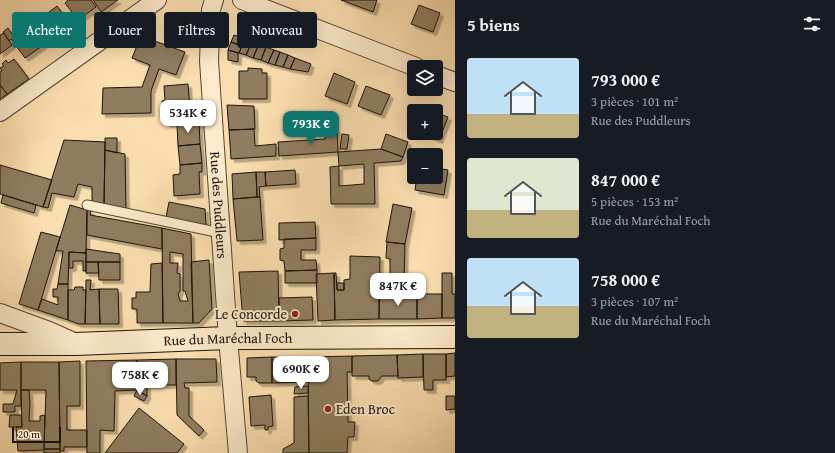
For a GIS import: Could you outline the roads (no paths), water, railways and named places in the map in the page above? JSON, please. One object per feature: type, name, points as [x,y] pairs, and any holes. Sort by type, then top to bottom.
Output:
[{"type":"main road","name":"Rue du Maréchal Foch","points":[[0,344],[76,344],[228,338],[455,337]]},
{"type":"street","points":[[0,112],[157,0]]},
{"type":"street","name":"Rue des Puddleurs","points":[[214,0],[211,10],[209,61],[228,338],[238,453]]},
{"type":"street","points":[[242,0],[407,64]]},
{"type":"street","points":[[443,77],[455,82]]},
{"type":"street","points":[[0,313],[49,331],[76,344]]},
{"type":"lane","points":[[87,205],[221,233]]},
{"type":"place","name":"Le Concorde","points":[[295,314]]},
{"type":"place","name":"Eden Broc","points":[[328,409]]}]
